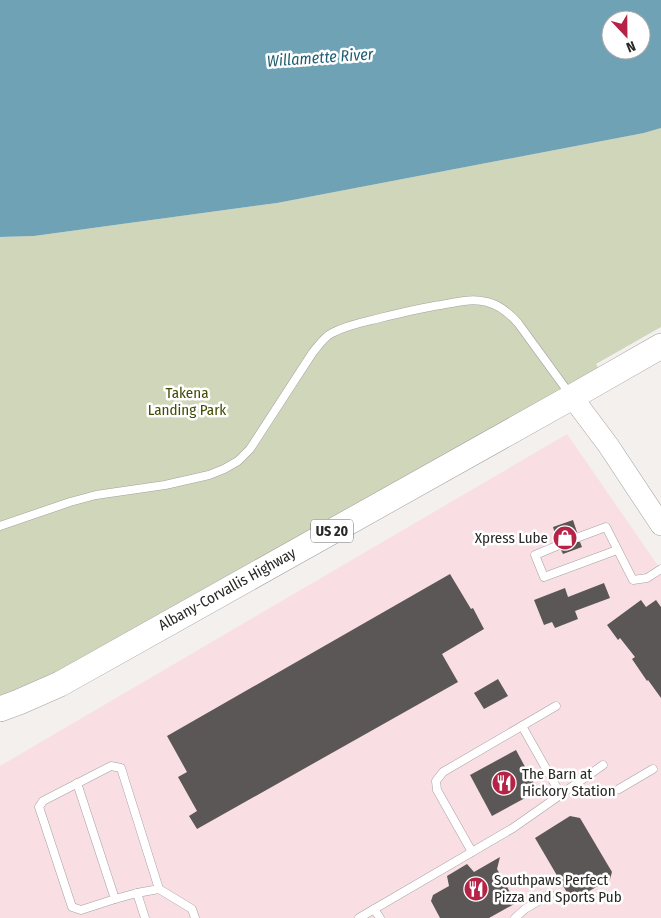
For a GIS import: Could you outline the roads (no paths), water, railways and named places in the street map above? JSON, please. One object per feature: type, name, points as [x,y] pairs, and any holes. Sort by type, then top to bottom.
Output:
[{"type":"highway","name":"Albany-Corvallis Highway","points":[[0,709],[60,684],[661,346]]},
{"type":"main road","points":[[572,397],[608,445],[661,525]]},
{"type":"lane","points":[[0,526],[96,495],[188,481],[224,470],[238,461],[250,449],[322,340],[342,328],[417,309],[478,300],[499,306],[518,323],[572,397]]},
{"type":"lane","points":[[578,538],[606,527],[633,580],[647,578],[661,569]]},
{"type":"lane","points":[[559,545],[535,555],[544,577],[618,550]]},
{"type":"lane","points":[[472,852],[437,790],[436,781],[443,772],[556,706]]},
{"type":"lane","points":[[522,726],[561,795]]},
{"type":"lane","points":[[360,918],[512,828],[603,765]]},
{"type":"lane","points":[[159,889],[121,768],[111,766],[43,801],[39,807],[72,907],[81,910],[115,899],[159,889],[192,908],[195,918]]},
{"type":"lane","points":[[619,789],[653,769]]},
{"type":"lane","points":[[77,783],[115,899]]},
{"type":"lane","points":[[138,893],[145,918]]},
{"type":"lane","points":[[516,918],[525,909],[550,894]]},
{"type":"lane","points":[[374,909],[380,918]]},
{"type":"water","name":"Willamette River","points":[[0,0],[661,0],[661,128],[644,133],[277,203],[34,236],[0,237]]},
{"type":"place","name":"Xpress Lube","points":[[565,538]]},
{"type":"place","name":"The Barn at Hickory Station","points":[[504,783]]},
{"type":"place","name":"Southpaws Perfect Pizza and Sports Pub","points":[[476,889]]},
{"type":"park label","name":"Takena Landing Park","points":[[187,402]]}]
